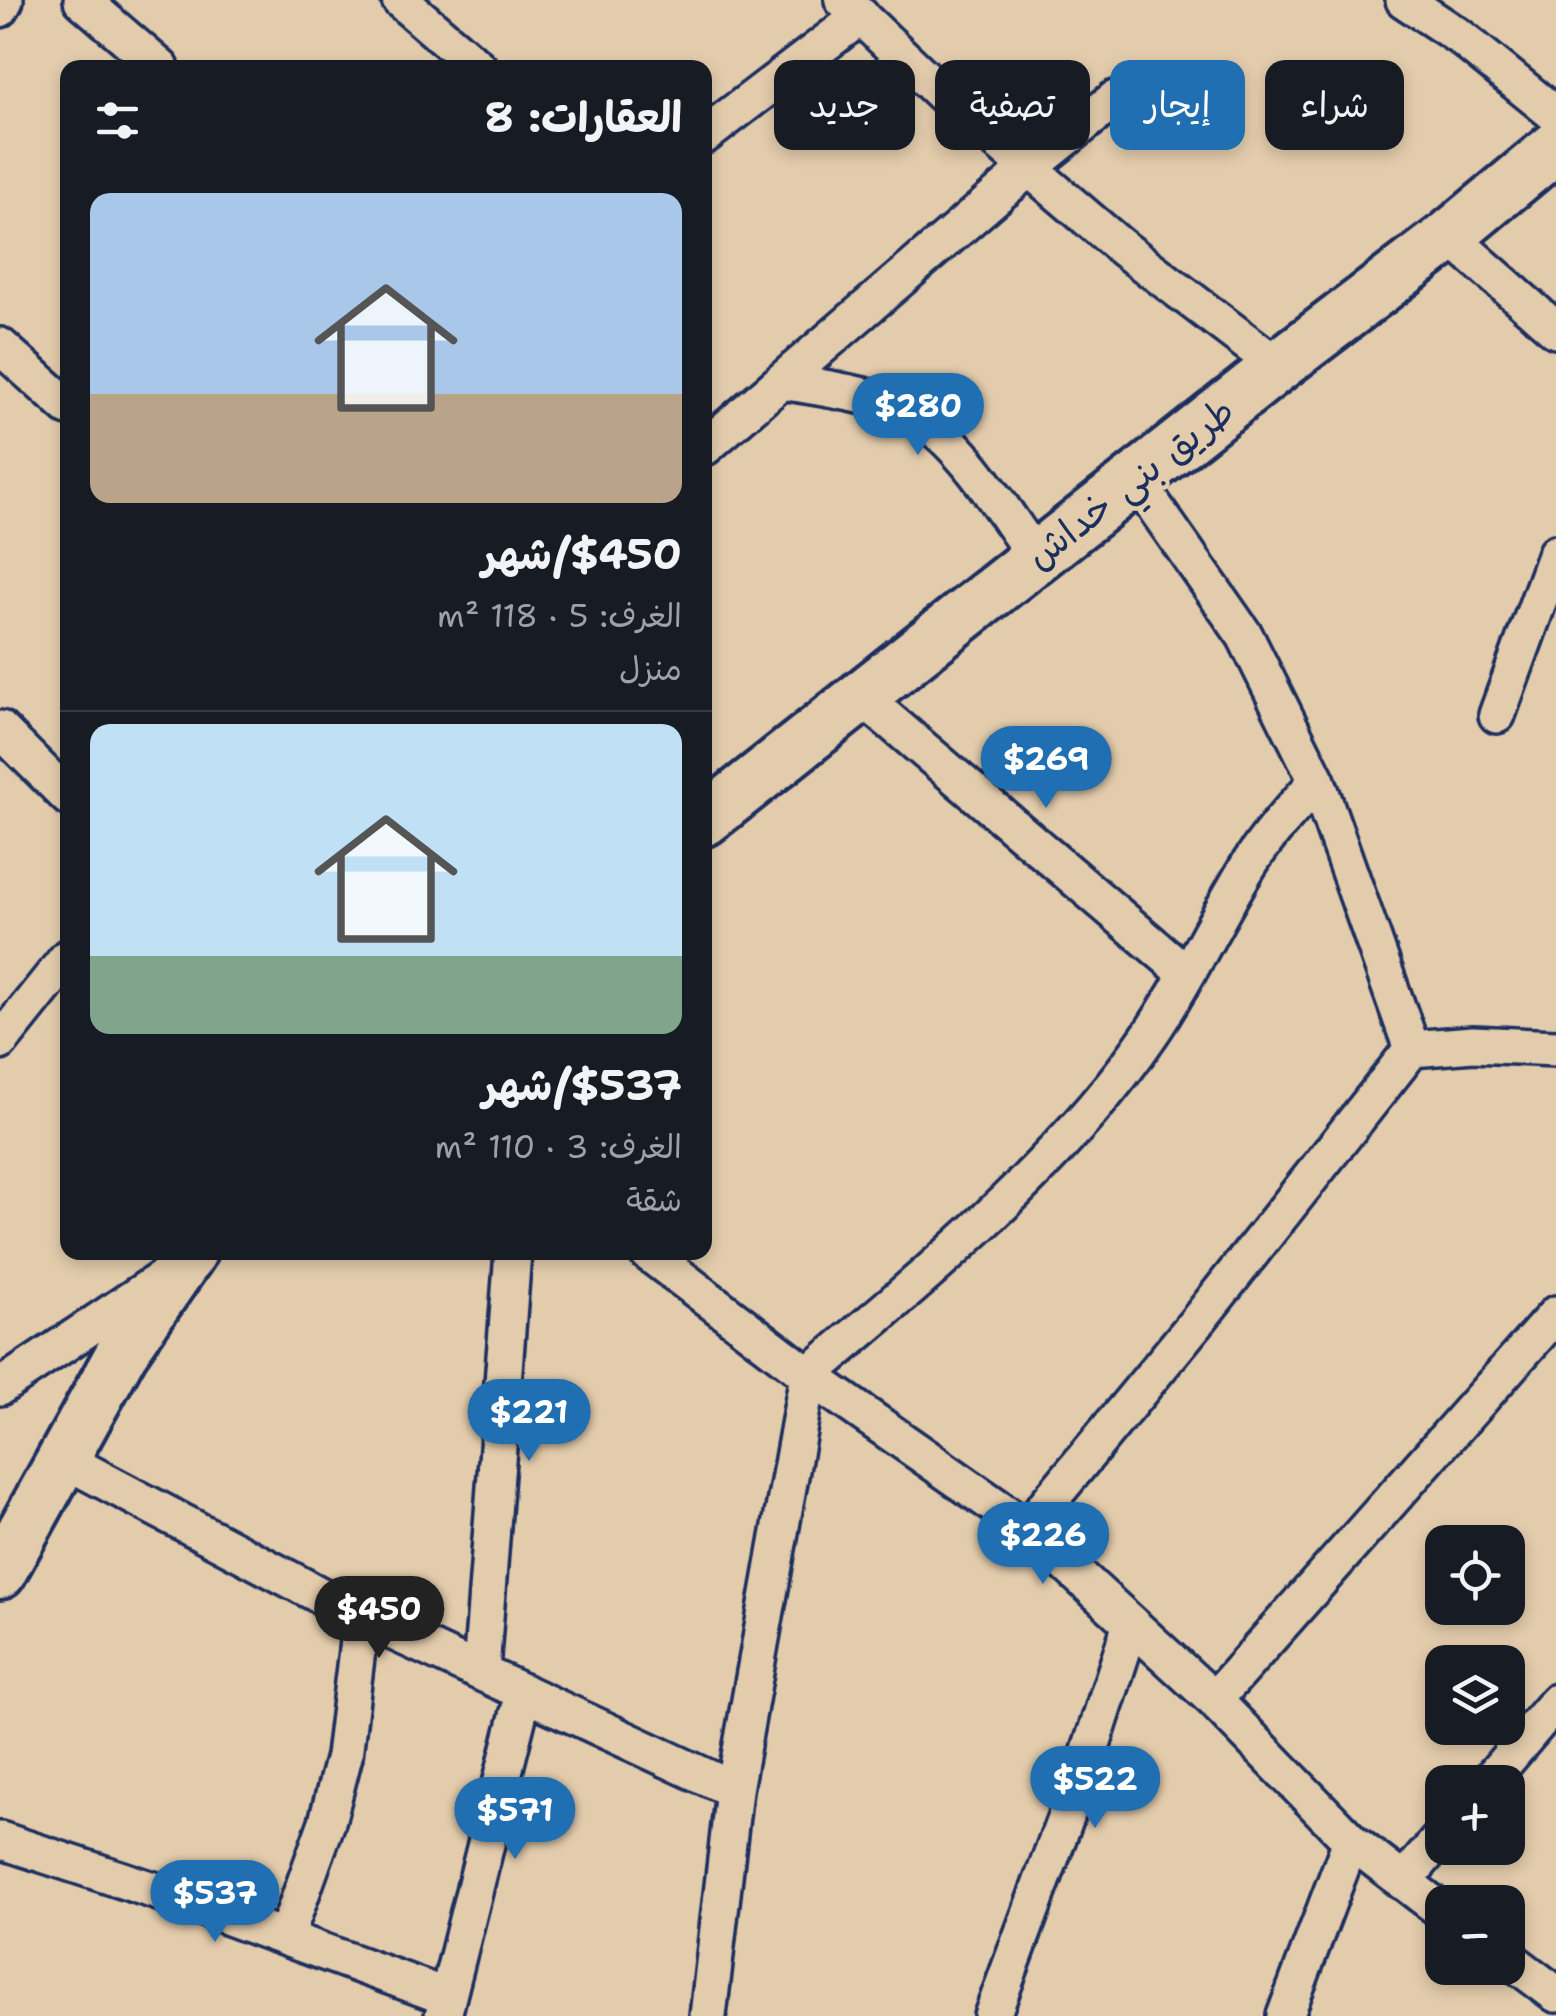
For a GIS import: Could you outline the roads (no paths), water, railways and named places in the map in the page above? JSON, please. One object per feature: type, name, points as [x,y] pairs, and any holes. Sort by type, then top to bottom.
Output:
[{"type":"main road","name":"طريق بني خداش","points":[[712,815],[1556,147]]},
{"type":"main road","points":[[0,1573],[122,1352],[185,1260]]},
{"type":"street","points":[[0,9],[5,0]]},
{"type":"street","points":[[82,0],[152,60]]},
{"type":"street","points":[[400,0],[470,60]]},
{"type":"street","points":[[1404,0],[1460,37],[1556,115]]},
{"type":"street","points":[[712,129],[852,8],[942,94],[1120,246],[1278,366]]},
{"type":"street","points":[[712,434],[783,381],[1029,168],[1110,104]]},
{"type":"street","points":[[1448,236],[1556,330]]},
{"type":"street","points":[[0,346],[60,400]]},
{"type":"street","points":[[783,381],[889,404],[916,416],[946,438],[1036,556]]},
{"type":"street","points":[[1136,480],[1245,636],[1317,781],[1412,1048]]},
{"type":"street","points":[[1497,715],[1556,553]]},
{"type":"street","points":[[862,697],[1187,974]]},
{"type":"street","points":[[0,729],[60,789]]},
{"type":"street","points":[[708,2016],[734,1790],[808,1375],[934,1266],[1041,1163],[1099,1100],[1150,1035],[1251,862],[1317,781]]},
{"type":"street","points":[[0,1042],[60,967]]},
{"type":"street","points":[[1028,1528],[1199,1320],[1412,1048],[1473,1044],[1556,1048]]},
{"type":"street","points":[[0,1387],[185,1260]]},
{"type":"street","points":[[480,1670],[512,1260]]},
{"type":"street","points":[[657,1260],[808,1375],[1028,1528],[1214,1700],[1351,1842],[1425,1898]]},
{"type":"street","points":[[1214,1700],[1556,1314]]},
{"type":"street","points":[[61,1458],[361,1617],[734,1790]]},
{"type":"street","points":[[286,1936],[327,1822],[344,1756],[361,1617]]},
{"type":"street","points":[[992,2016],[1088,1757],[1131,1624]]},
{"type":"street","points":[[0,1840],[286,1936],[445,2007],[524,1692]]},
{"type":"street","points":[[1502,1765],[1556,1702]]},
{"type":"street","points":[[1285,2016],[1351,1842]]},
{"type":"street","points":[[1403,1882],[1425,1856]]},
{"type":"street","points":[[1525,1971],[1556,1994]]}]
